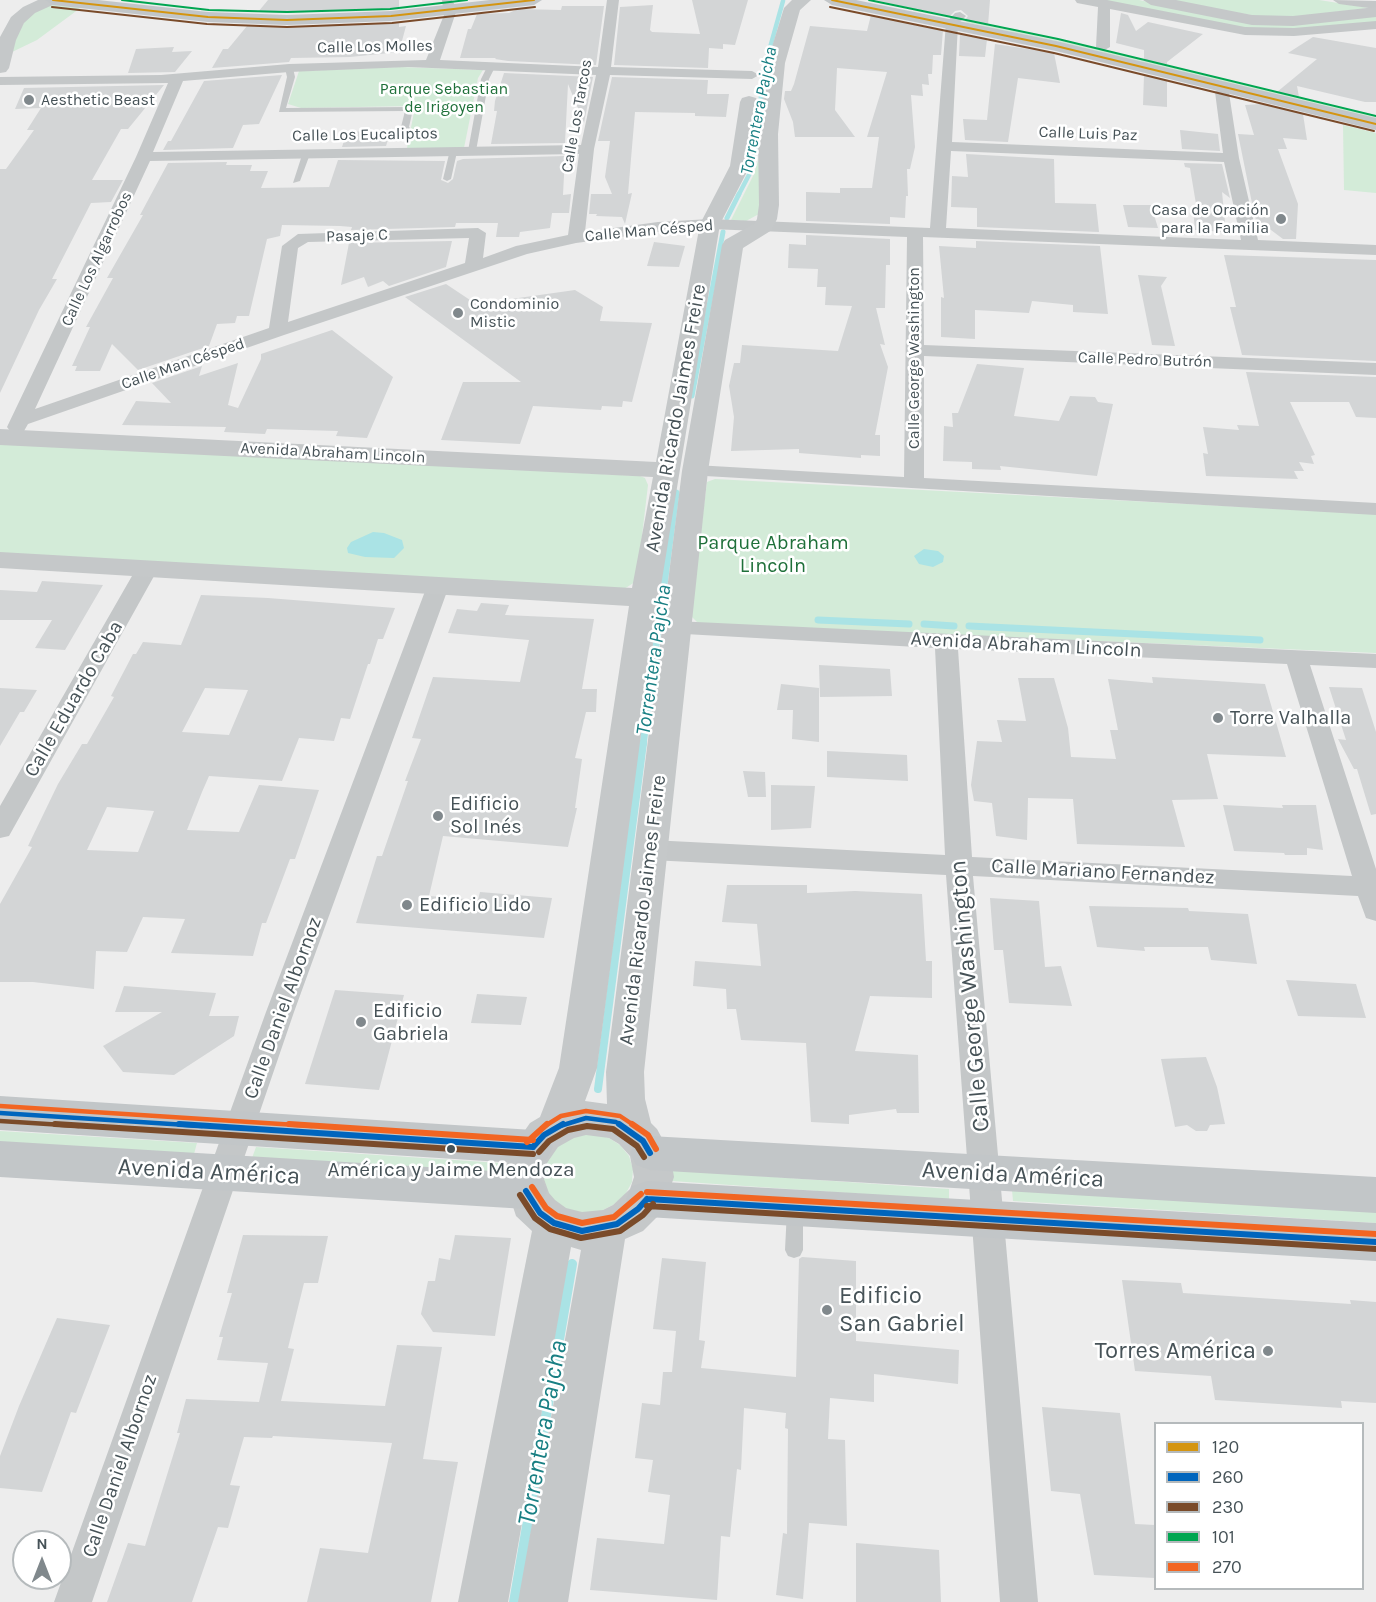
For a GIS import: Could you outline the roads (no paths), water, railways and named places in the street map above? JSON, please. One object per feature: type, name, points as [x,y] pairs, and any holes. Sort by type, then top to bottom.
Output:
[{"type":"main road","points":[[0,68],[7,40],[17,21],[29,10],[52,0],[82,1],[208,17],[260,20],[355,18],[453,4]]},
{"type":"main road","points":[[133,0],[276,12],[365,10],[534,0]]},
{"type":"main road","points":[[765,226],[769,205],[768,134],[776,63],[792,8],[803,0]]},
{"type":"main road","points":[[832,0],[956,19],[1102,47],[1376,114]]},
{"type":"main road","points":[[881,0],[1056,46],[1376,124]]},
{"type":"main road","points":[[1151,0],[1252,20],[1293,21],[1376,12]]},
{"type":"main road","points":[[0,21],[9,3]]},
{"type":"main road","name":"Avenida Ricardo Jaimes Freire","points":[[642,1142],[625,1099],[625,1072],[675,628],[681,470],[710,224],[741,166],[753,69]]},
{"type":"main road","name":"Avenida Ricardo Jaimes Freire","points":[[545,1137],[578,1068],[645,598],[681,470],[733,245],[765,226]]},
{"type":"main road","name":"Avenida Abraham Lincoln","points":[[11,431],[681,470]]},
{"type":"main road","points":[[0,560],[645,598]]},
{"type":"main road","points":[[0,1113],[240,1128],[545,1137],[586,1118],[616,1122],[642,1142],[654,1177],[646,1199],[628,1218],[606,1228],[582,1231],[540,1207]]},
{"type":"main road","points":[[483,1602],[540,1207],[524,1168],[545,1137]]},
{"type":"main road","name":"Avenida América","points":[[642,1142],[984,1174],[1376,1195]]},
{"type":"main road","name":"Avenida América","points":[[0,1159],[224,1172],[540,1207]]},
{"type":"main road","points":[[646,1199],[988,1221],[1376,1242]]},
{"type":"main road","points":[[543,1602],[606,1228]]},
{"type":"street","name":"Calle Los Tarcos","points":[[576,238],[587,149],[604,71],[613,0]]},
{"type":"street","points":[[1081,0],[1245,31],[1294,32],[1376,25]]},
{"type":"street","points":[[1339,0],[1376,5]]},
{"type":"street","points":[[1102,47],[1104,3]]},
{"type":"street","points":[[432,63],[453,4]]},
{"type":"street","points":[[938,233],[943,146],[956,19]]},
{"type":"street","name":"Calle Los Molles","points":[[0,81],[177,78],[289,68],[432,63],[604,71],[753,69]]},
{"type":"street","name":"Calle Los Algarrobos","points":[[11,431],[144,157],[177,78]]},
{"type":"street","points":[[1228,88],[1222,92],[1231,158],[1251,246]]},
{"type":"street","points":[[403,153],[408,130]]},
{"type":"street","name":"Calle Luis Paz","points":[[943,146],[1231,158]]},
{"type":"street","name":"Calle Los Eucaliptos","points":[[144,157],[587,149]]},
{"type":"street","name":"Calle Man Césped","points":[[11,431],[278,331],[522,250],[576,238],[658,227],[710,224],[1376,250]]},
{"type":"street","name":"Pasaje C","points":[[278,331],[290,246],[304,237],[478,232],[472,266]]},
{"type":"street","name":"Calle George Washington","points":[[914,483],[915,232]]},
{"type":"street","name":"Calle Pedro Butrón","points":[[914,350],[1376,369]]},
{"type":"street","name":"Avenida Abraham Lincoln","points":[[681,470],[1376,509]]},
{"type":"street","name":"Calle Eduardo Caba","points":[[0,829],[147,569]]},
{"type":"street","name":"Calle Daniel Albornoz","points":[[73,1602],[224,1172],[438,586]]},
{"type":"street","name":"Avenida Abraham Lincoln","points":[[675,628],[1376,661]]},
{"type":"street","name":"Calle George Washington","points":[[946,641],[959,865],[1019,1602]]},
{"type":"street","points":[[1296,657],[1373,895]]},
{"type":"street","name":"Calle Mariano Fernandez","points":[[651,850],[959,865],[1373,895]]},
{"type":"lane","points":[[472,151],[485,79],[491,66]]},
{"type":"lane","points":[[289,68],[291,77],[282,110],[409,109],[405,127],[408,130]]},
{"type":"lane","points":[[447,179],[453,152]]},
{"type":"lane","points":[[296,181],[306,154]]},
{"type":"lane","points":[[794,1250],[795,1208]]},
{"type":"water","points":[[373,532],[384,533],[402,540],[404,548],[394,558],[365,557],[348,553],[347,548],[351,542]]},
{"type":"water","points":[[924,549],[938,551],[944,556],[943,562],[933,567],[919,564],[914,556]]},
{"type":"waterway","name":"Torrentera Pajcha","points":[[738,196],[750,173],[755,151],[764,69],[783,1]]},
{"type":"waterway","name":"Torrentera Pajcha","points":[[727,218],[738,196]]},
{"type":"waterway","name":"Torrentera Pajcha","points":[[692,396],[723,232]]},
{"type":"waterway","name":"Torrentera Pajcha","points":[[643,745],[676,493]]},
{"type":"waterway","points":[[818,620],[909,624]]},
{"type":"waterway","points":[[924,624],[954,626]]},
{"type":"waterway","points":[[969,626],[1260,640]]},
{"type":"waterway","name":"Torrentera Pajcha","points":[[598,1089],[643,743]]},
{"type":"waterway","name":"Torrentera Pajcha","points":[[514,1602],[572,1264]]},
{"type":"place","name":"Aesthetic Beast","points":[[29,100]]},
{"type":"place","name":"Casa de Oración para la Familia","points":[[1281,219]]},
{"type":"place","name":"Condominio Mistic","points":[[458,313]]},
{"type":"place","name":"Torre Valhalla","points":[[1218,718]]},
{"type":"place","name":"Edificio Sol Inés","points":[[438,816]]},
{"type":"place","name":"Edificio Lido","points":[[407,905]]},
{"type":"place","name":"Edificio Gabriela","points":[[361,1022]]},
{"type":"place","name":"América y Jaime Mendoza","points":[[451,1149]]},
{"type":"place","name":"Edificio San Gabriel","points":[[827,1310]]},
{"type":"place","name":"Torres América","points":[[1268,1351]]},
{"type":"park label","name":"Parque Sebastian de Irigoyen","points":[[444,98]]},
{"type":"park label","name":"Parque Abraham Lincoln","points":[[773,554]]}]
